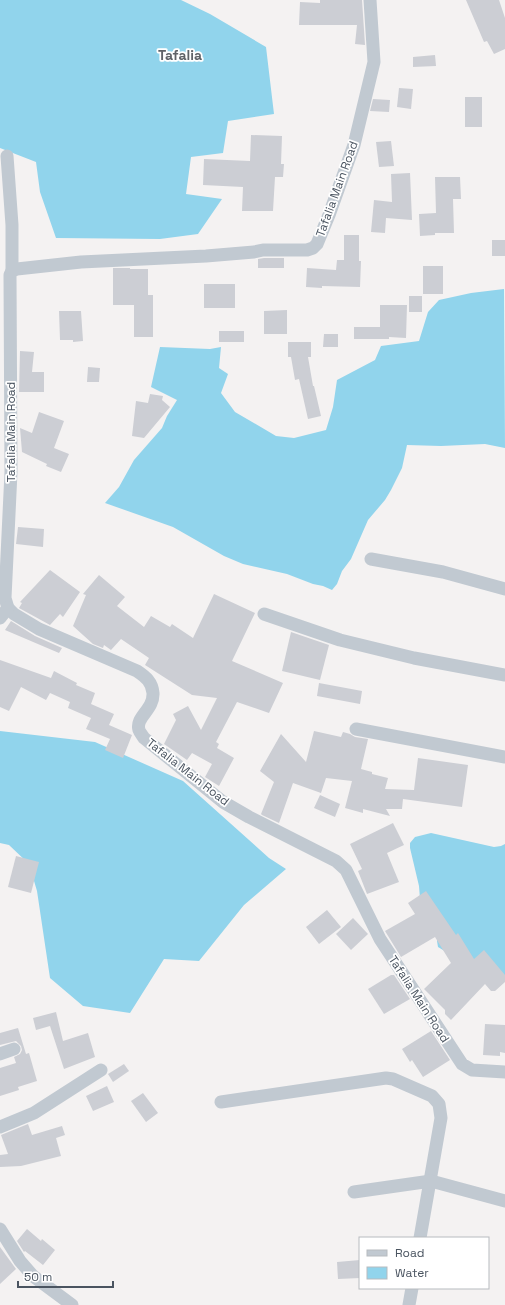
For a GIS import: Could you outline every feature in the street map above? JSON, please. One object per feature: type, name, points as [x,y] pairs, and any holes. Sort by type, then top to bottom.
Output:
[{"type":"street","name":"Tafalia Main Road","points":[[370,0],[374,50],[372,73],[354,145],[329,215],[317,244],[313,248],[307,250],[263,250],[214,255],[81,262],[17,269],[12,271],[10,275],[11,472],[5,598],[8,608],[14,614],[39,629],[137,671],[149,679],[153,689],[154,700],[139,721],[139,730],[144,738],[223,802],[249,817],[336,860],[346,870],[380,939],[462,1064],[472,1070],[505,1072]]},
{"type":"street","points":[[7,156],[12,225],[12,271]]},
{"type":"street","points":[[371,559],[443,572],[505,589]]},
{"type":"street","points":[[0,618],[8,608]]},
{"type":"street","points":[[264,614],[340,640],[414,658],[505,675]]},
{"type":"street","points":[[356,729],[505,757]]},
{"type":"street","points":[[0,1054],[14,1049]]},
{"type":"street","points":[[0,1128],[34,1113],[101,1070]]},
{"type":"street","points":[[221,1102],[386,1078],[393,1079],[432,1096],[439,1104],[441,1118],[420,1237]]},
{"type":"street","points":[[354,1192],[430,1181],[505,1201]]},
{"type":"street","points":[[0,1229],[20,1261],[33,1276],[72,1305]]},
{"type":"street","points":[[409,1305],[412,1289]]},
{"type":"water","points":[[0,0],[181,0],[210,14],[266,47],[274,114],[228,121],[223,153],[191,157],[186,194],[222,199],[198,234],[160,239],[56,238],[40,192],[36,162],[0,148]]},
{"type":"water","points":[[504,289],[505,448],[485,444],[441,446],[407,445],[402,468],[391,490],[385,500],[368,520],[351,559],[342,571],[337,584],[332,590],[287,574],[243,564],[224,556],[173,527],[105,503],[119,487],[134,460],[162,428],[167,416],[177,400],[151,387],[160,347],[210,349],[221,347],[219,368],[228,374],[221,393],[235,412],[276,436],[294,438],[326,430],[333,407],[337,380],[375,360],[381,346],[419,341],[428,312],[439,300],[471,293]]},
{"type":"water","points":[[0,731],[95,742],[183,781],[269,858],[286,869],[244,905],[199,961],[164,959],[130,1013],[83,1006],[50,978],[37,891],[29,864],[9,845],[0,843]]},
{"type":"water","points":[[431,833],[494,847],[505,844],[505,977],[448,953],[438,947],[437,941],[439,933],[420,899],[419,886],[410,848],[410,843],[415,837]]},
{"type":"building","points":[[320,0],[362,0],[365,45],[355,44],[357,25],[299,25],[300,2],[320,3]]},
{"type":"building","points":[[466,0],[499,0],[505,18],[505,49],[494,54],[487,41],[484,42]]},
{"type":"building","points":[[435,55],[436,66],[413,67],[413,57]]},
{"type":"building","points":[[399,88],[413,89],[411,109],[397,107]]},
{"type":"building","points":[[465,97],[482,97],[482,127],[465,127]]},
{"type":"building","points":[[373,99],[390,100],[389,112],[370,111]]},
{"type":"building","points":[[251,135],[282,136],[281,164],[284,164],[283,177],[275,177],[273,211],[242,211],[243,187],[203,185],[204,159],[250,161]]},
{"type":"building","points":[[391,141],[394,166],[379,167],[376,142]]},
{"type":"building","points":[[410,173],[412,220],[386,218],[385,233],[371,232],[374,200],[392,202],[391,174]]},
{"type":"building","points":[[435,177],[460,177],[461,199],[453,199],[454,233],[435,233],[435,235],[420,236],[419,214],[436,213]]},
{"type":"building","points":[[344,235],[359,235],[359,261],[361,261],[360,287],[306,287],[307,268],[336,270],[337,260],[344,260]]},
{"type":"building","points":[[492,240],[505,240],[505,256],[492,256]]},
{"type":"building","points":[[284,258],[284,268],[258,268],[258,259]]},
{"type":"building","points":[[423,266],[443,266],[443,294],[423,294]]},
{"type":"building","points":[[113,268],[148,269],[148,295],[153,295],[153,337],[134,337],[134,305],[113,305]]},
{"type":"building","points":[[204,284],[235,284],[235,308],[204,308]]},
{"type":"building","points":[[409,296],[422,296],[422,312],[409,312]]},
{"type":"building","points":[[380,305],[407,305],[406,338],[389,337],[389,339],[354,339],[354,327],[380,327]]},
{"type":"building","points":[[287,310],[287,334],[264,334],[264,311]]},
{"type":"building","points":[[59,311],[81,311],[83,341],[73,342],[73,340],[60,340]]},
{"type":"building","points":[[219,331],[244,331],[244,342],[219,342]]},
{"type":"building","points":[[324,334],[338,334],[338,347],[323,347]]},
{"type":"building","points":[[288,342],[311,342],[311,357],[308,357],[313,386],[321,416],[308,419],[299,379],[295,380],[291,357],[288,357]]},
{"type":"building","points":[[20,351],[34,352],[32,372],[44,372],[44,392],[19,392]]},
{"type":"building","points":[[88,367],[100,368],[99,382],[87,382]]},
{"type":"building","points":[[150,394],[163,396],[162,400],[170,407],[144,438],[132,436],[136,401],[148,403]]},
{"type":"building","points":[[39,412],[64,421],[54,448],[69,454],[61,472],[46,466],[47,464],[22,452],[20,428],[32,433]]},
{"type":"building","points":[[18,527],[44,529],[43,547],[16,544]]},
{"type":"building","points":[[50,570],[80,592],[63,617],[60,614],[50,625],[19,608],[22,603],[20,602]]},
{"type":"building","points":[[99,575],[125,597],[117,606],[144,627],[151,616],[170,627],[172,624],[193,638],[214,594],[255,613],[232,661],[283,683],[269,713],[237,702],[216,742],[219,744],[217,748],[234,758],[219,786],[205,777],[212,764],[192,753],[187,760],[164,744],[176,720],[173,714],[188,706],[201,730],[217,698],[192,695],[145,665],[149,658],[121,639],[111,650],[104,645],[103,648],[93,644],[73,626],[86,595],[83,594]]},
{"type":"building","points":[[11,621],[35,636],[62,648],[59,653],[5,630]]},
{"type":"building","points":[[291,632],[329,645],[320,680],[282,671]]},
{"type":"building","points":[[0,660],[51,678],[54,671],[77,683],[76,685],[95,693],[91,704],[114,714],[109,725],[132,735],[123,758],[105,750],[110,739],[86,729],[91,718],[68,708],[70,702],[50,693],[46,700],[21,687],[9,711],[0,707]]},
{"type":"building","points":[[319,683],[362,691],[360,704],[317,696]]},
{"type":"building","points":[[314,731],[341,737],[343,732],[355,737],[368,739],[361,769],[372,772],[372,774],[388,778],[385,789],[414,790],[418,758],[468,765],[462,807],[403,799],[402,809],[386,809],[390,816],[363,809],[363,813],[345,808],[352,781],[326,778],[321,793],[293,783],[279,823],[262,815],[261,814],[274,782],[260,771],[281,734],[306,762]]},
{"type":"building","points":[[320,795],[340,804],[335,817],[314,808]]},
{"type":"building","points":[[393,823],[404,845],[387,853],[399,882],[367,894],[358,871],[362,869],[350,844]]},
{"type":"building","points":[[16,856],[39,862],[31,893],[8,887]]},
{"type":"building","points":[[426,891],[456,935],[458,933],[474,959],[484,950],[505,975],[505,982],[495,991],[491,991],[485,984],[451,1020],[445,1014],[445,1010],[424,989],[451,963],[435,937],[401,957],[385,931],[415,914],[408,903]]},
{"type":"building","points":[[327,910],[341,927],[319,944],[306,927]]},
{"type":"building","points":[[353,918],[368,934],[351,950],[336,934]]},
{"type":"building","points":[[391,975],[394,975],[410,999],[384,1014],[368,989]]},
{"type":"building","points":[[56,1012],[63,1041],[88,1033],[95,1057],[64,1069],[50,1026],[36,1030],[33,1018]]},
{"type":"building","points":[[485,1024],[505,1025],[505,1053],[500,1052],[500,1056],[483,1055]]},
{"type":"building","points":[[18,1028],[26,1054],[29,1053],[37,1081],[18,1087],[19,1090],[0,1096],[0,1068],[16,1063],[14,1057],[20,1054],[22,1050],[21,1046],[16,1041],[0,1045],[0,1033]]},
{"type":"building","points":[[431,1031],[450,1060],[423,1077],[412,1060],[410,1062],[402,1049]]},
{"type":"building","points":[[124,1064],[129,1071],[113,1082],[108,1074]]},
{"type":"building","points":[[107,1086],[114,1102],[93,1111],[86,1096]]},
{"type":"building","points":[[143,1093],[158,1113],[146,1122],[131,1101]]},
{"type":"building","points":[[28,1124],[32,1135],[62,1126],[65,1135],[56,1138],[61,1156],[21,1166],[0,1167],[0,1155],[8,1154],[1,1135]]},
{"type":"building","points":[[27,1229],[55,1250],[43,1265],[25,1251],[24,1252],[17,1241]]},
{"type":"building","points":[[0,1247],[16,1269],[0,1284]]},
{"type":"building","points":[[359,1260],[359,1278],[338,1279],[337,1262]]},
{"type":"district","name":"Tafalia","points":[[180,55]]}]
